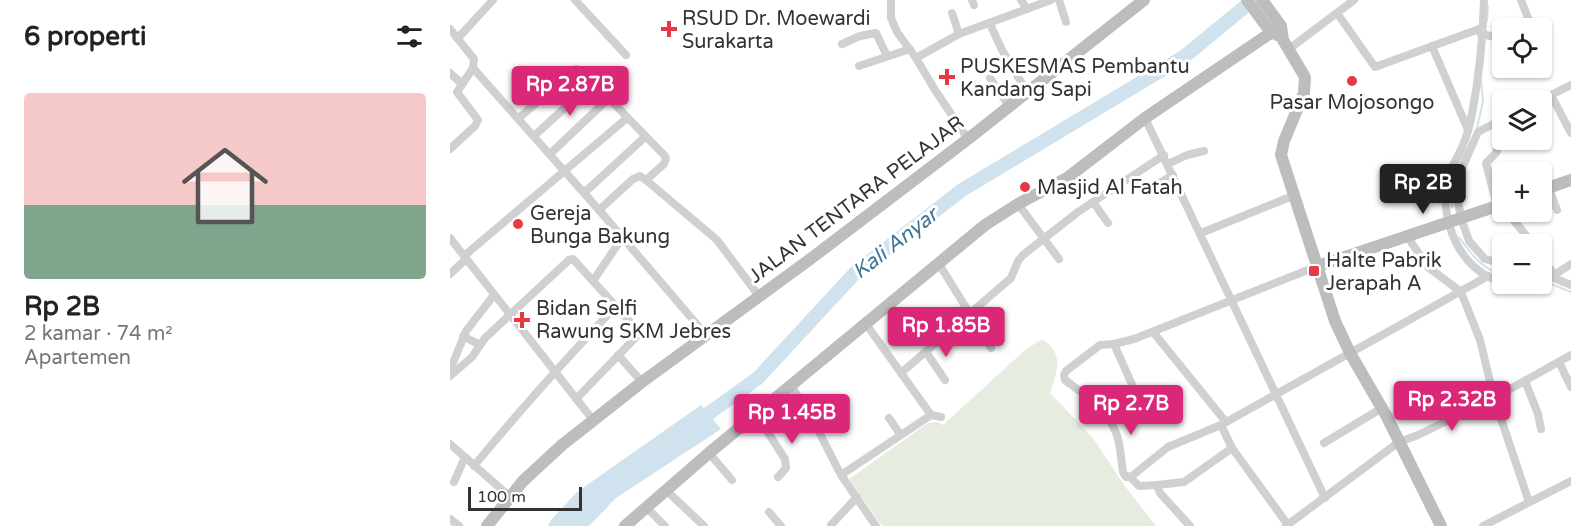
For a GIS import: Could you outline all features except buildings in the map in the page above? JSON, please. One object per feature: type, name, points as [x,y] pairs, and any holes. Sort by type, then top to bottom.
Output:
[{"type":"main road","points":[[1247,0],[1274,26]]},
{"type":"main road","points":[[1262,0],[1274,26],[1305,77],[1304,93],[1284,141],[1281,155],[1335,321],[1350,353],[1400,442],[1441,526]]},
{"type":"main road","name":"JALAN TENTARA PELAJAR","points":[[487,526],[509,496],[540,463],[593,420],[968,139],[1143,1]]},
{"type":"main road","points":[[625,526],[709,453],[985,225],[1018,204],[1067,178],[1145,118],[1274,26]]},
{"type":"main road","points":[[1552,187],[1571,180]]},
{"type":"main road","points":[[1318,266],[1492,209]]},
{"type":"street","points":[[458,38],[493,0]]},
{"type":"street","points":[[575,0],[626,55]]},
{"type":"street","points":[[891,0],[893,23],[968,139]]},
{"type":"street","points":[[1021,0],[1027,9]]},
{"type":"street","points":[[916,58],[959,34],[1051,0]]},
{"type":"street","points":[[1059,0],[1066,22]]},
{"type":"street","points":[[1335,0],[1376,67],[1432,46],[1484,33],[1492,34]]},
{"type":"street","points":[[1286,44],[1354,0]]},
{"type":"street","points":[[1484,0],[1484,33],[1471,134],[1458,182],[1457,219],[1453,236],[1464,256],[1480,272],[1492,278]]},
{"type":"street","points":[[1521,0],[1527,18]]},
{"type":"street","points":[[952,13],[959,34]]},
{"type":"street","points":[[990,24],[1002,50],[1027,92]]},
{"type":"street","points":[[450,29],[474,59],[473,68],[461,83],[457,94],[477,118],[477,122],[450,149]]},
{"type":"street","points":[[842,44],[860,36],[876,33],[887,56]]},
{"type":"street","points":[[1432,46],[1471,134]]},
{"type":"street","points":[[859,66],[910,49]]},
{"type":"street","points":[[473,68],[706,335]]},
{"type":"street","points":[[518,119],[573,70],[581,71],[666,159],[664,164],[646,180]]},
{"type":"street","points":[[450,73],[461,83]]},
{"type":"street","points":[[990,78],[1009,106]]},
{"type":"street","points":[[534,136],[593,82]]},
{"type":"street","points":[[1552,95],[1571,86]]},
{"type":"street","points":[[1552,97],[1571,133]]},
{"type":"street","points":[[550,154],[609,99]]},
{"type":"street","points":[[450,274],[465,257],[627,118]]},
{"type":"street","points":[[1145,118],[1325,498]]},
{"type":"street","points":[[1471,134],[1492,124]]},
{"type":"street","points":[[584,193],[645,137]]},
{"type":"street","points":[[1492,179],[1486,163],[1497,150]]},
{"type":"street","points":[[1168,164],[1187,155],[1204,151]]},
{"type":"street","points":[[901,373],[1011,278],[1018,261],[1044,239],[1093,202],[1164,155]]},
{"type":"street","points":[[1157,185],[1173,175]]},
{"type":"street","points":[[599,210],[633,179],[640,176],[717,240],[759,296]]},
{"type":"street","points":[[1201,234],[1295,195]]},
{"type":"street","points":[[1552,200],[1557,210]]},
{"type":"street","points":[[1093,202],[1108,223]]},
{"type":"street","points":[[1018,204],[1059,259]]},
{"type":"street","points":[[1457,219],[1477,252],[1485,259],[1492,261]]},
{"type":"street","points":[[1515,222],[1525,234]]},
{"type":"street","points":[[1407,236],[1428,267],[1461,292],[1480,340],[1494,398],[1529,502]]},
{"type":"street","points":[[450,238],[593,420]]},
{"type":"street","points":[[593,281],[622,238]]},
{"type":"street","points":[[450,376],[472,357],[485,338],[572,259],[640,333],[576,399]]},
{"type":"street","points":[[939,264],[991,348]]},
{"type":"street","points":[[1571,264],[1553,276],[1571,285]]},
{"type":"street","points":[[1232,448],[1184,482],[1139,486],[1124,474],[1118,437],[1105,414],[1065,380],[1064,375],[1070,367],[1100,345],[1114,344],[1153,332],[1318,266]]},
{"type":"street","points":[[1130,477],[1168,447],[1223,424],[1488,276]]},
{"type":"street","points":[[450,370],[462,336],[494,295]]},
{"type":"street","points":[[474,466],[554,371],[616,306]]},
{"type":"street","points":[[866,324],[931,415]]},
{"type":"street","points":[[1153,332],[1223,424],[1232,448],[1287,525],[1400,442],[1494,398],[1571,355]]},
{"type":"street","points":[[462,336],[480,345]]},
{"type":"street","points":[[1105,414],[1134,389],[1114,344]]},
{"type":"street","points":[[926,352],[945,380]]},
{"type":"street","points":[[618,355],[642,382]]},
{"type":"street","points":[[1559,362],[1571,387]]},
{"type":"street","points":[[1525,381],[1538,414],[1541,429]]},
{"type":"street","points":[[791,386],[818,430],[841,475],[876,526]]},
{"type":"street","points":[[1324,443],[1382,408]]},
{"type":"street","points":[[756,414],[785,459],[786,468],[778,477]]},
{"type":"street","points":[[841,475],[931,415],[941,417]]},
{"type":"street","points":[[889,418],[900,434]]},
{"type":"street","points":[[450,444],[509,496]]},
{"type":"street","points":[[709,453],[732,480]]},
{"type":"street","points":[[454,482],[465,458]]},
{"type":"street","points":[[1483,526],[1570,483]]},
{"type":"street","points":[[1157,485],[1160,493],[1190,526]]},
{"type":"street","points":[[667,491],[704,526]]},
{"type":"street","points":[[831,525],[856,497]]},
{"type":"street","points":[[646,507],[665,526]]},
{"type":"street","points":[[769,512],[782,526]]},
{"type":"street","points":[[450,519],[459,526]]},
{"type":"shaded area","points":[[1042,339],[1054,351],[1057,363],[1050,393],[1093,438],[1124,485],[1156,526],[882,526],[849,479],[928,423],[937,422],[943,425],[1025,350]]},
{"type":"water","points":[[701,405],[721,429],[616,498],[589,526],[548,526],[577,492]]},
{"type":"waterway","name":"Kali Anyar","points":[[694,424],[758,378],[856,272],[962,190],[1185,56],[1253,0]]},
{"type":"waterway","points":[[1487,21],[1488,6]]},
{"type":"waterway","points":[[1477,128],[1483,101],[1481,81]]},
{"type":"waterway","points":[[1452,207],[1455,177],[1466,149]]},
{"type":"waterway","points":[[1459,237],[1472,255],[1492,270]]},
{"type":"waterway","points":[[1552,284],[1571,292]]},
{"type":"place","name":"RSUD Dr. Moewardi Surakarta","points":[[669,29]]},
{"type":"place","name":"PUSKESMAS Pembantu Kandang Sapi","points":[[947,77]]},
{"type":"place","name":"Pasar Mojosongo","points":[[1352,81]]},
{"type":"place","name":"Masjid Al Fatah","points":[[1025,187]]},
{"type":"place","name":"Gereja Bunga Bakung","points":[[518,224]]},
{"type":"place","name":"Halte Pabrik Jerapah A","points":[[1314,271]]},
{"type":"place","name":"Bidan Selfi Rawung SKM Jebres","points":[[522,320]]}]
